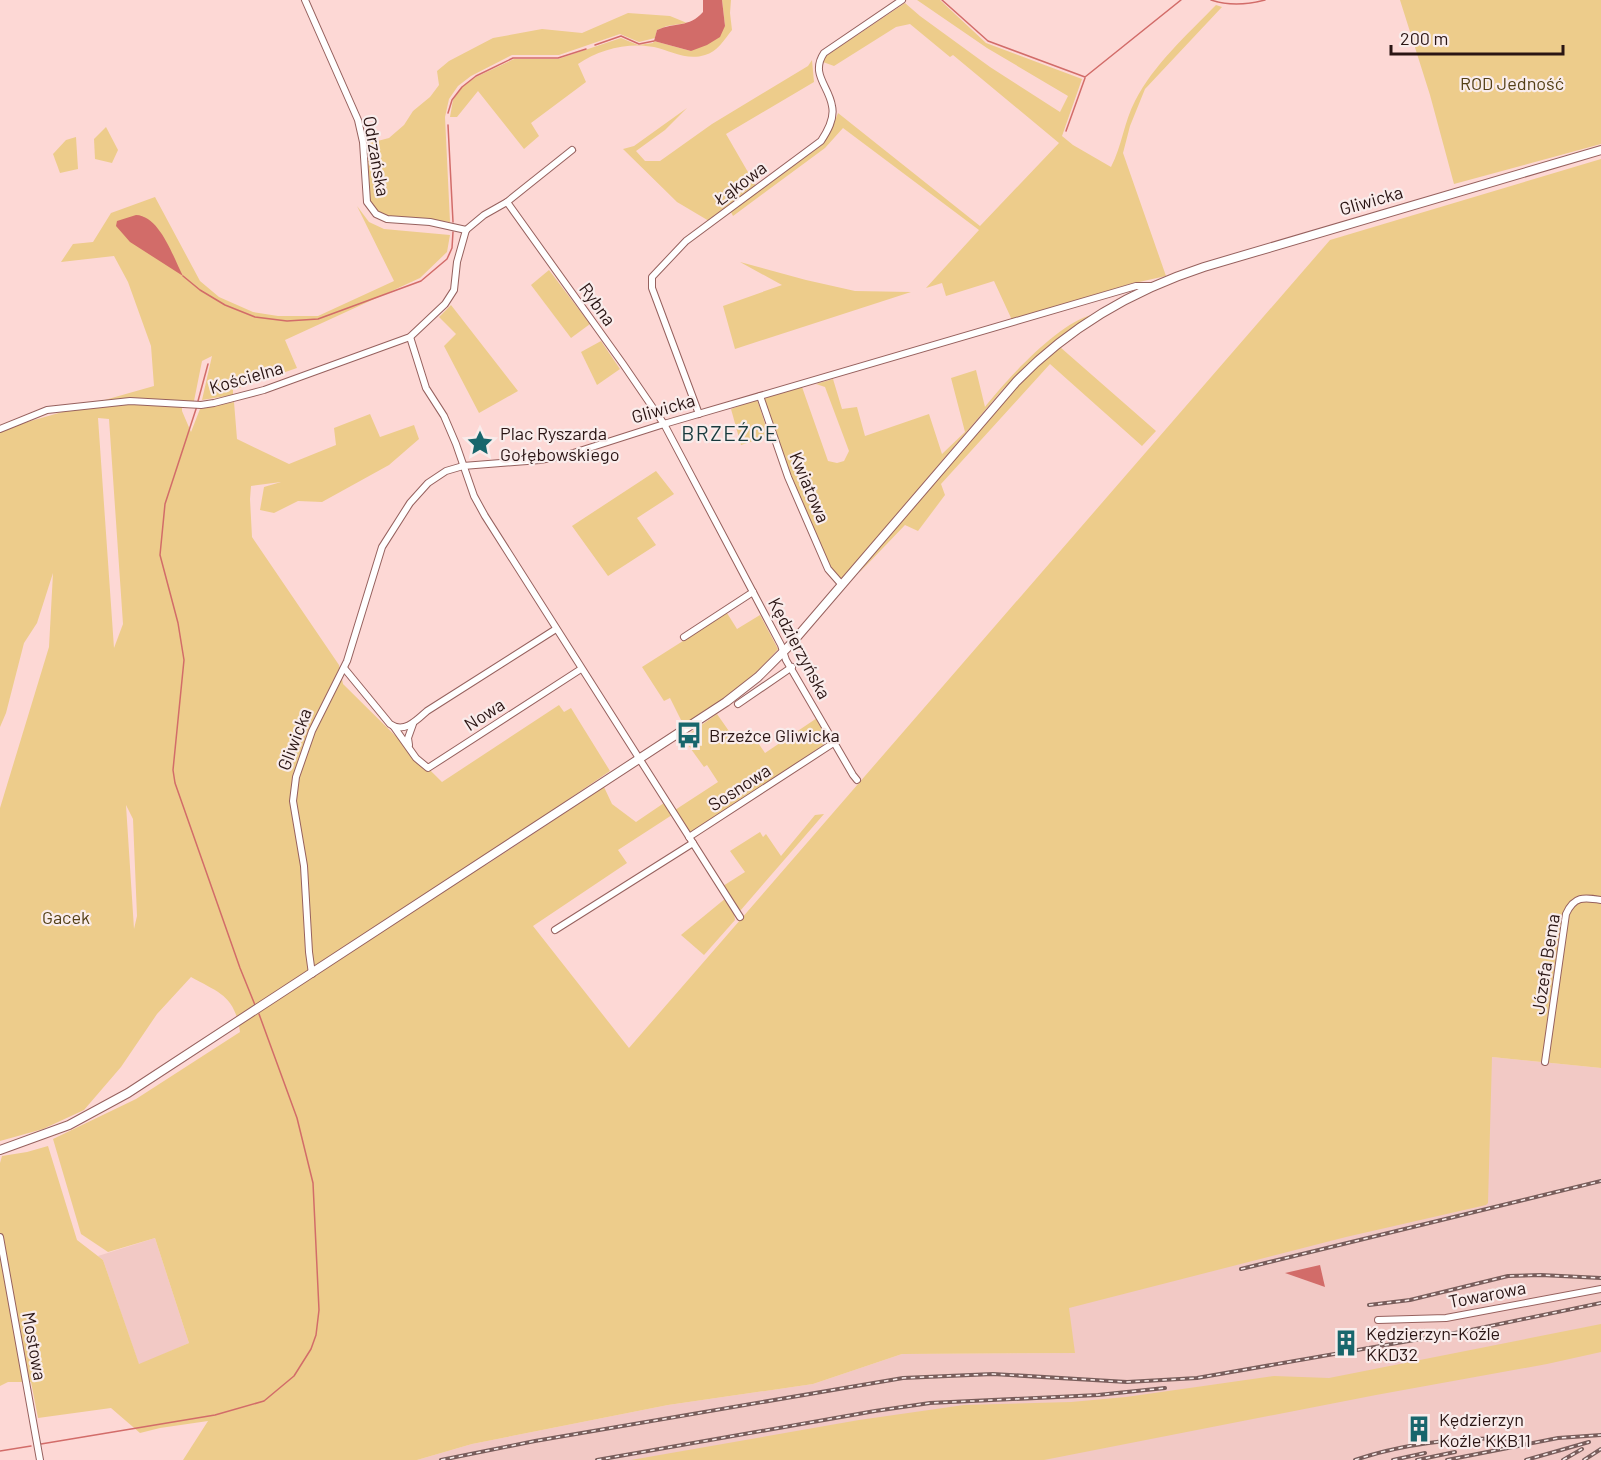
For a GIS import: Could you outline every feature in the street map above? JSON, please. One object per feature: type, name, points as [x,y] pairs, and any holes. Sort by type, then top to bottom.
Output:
[{"type":"main road","name":"Gliwicka","points":[[0,1150],[69,1125],[104,1108],[726,702],[783,652],[1010,388],[1046,354],[1106,311],[1151,286],[1227,260],[1601,150]]},
{"type":"street","name":"Odrzańska","points":[[305,0],[358,120],[363,142],[367,202],[376,214],[387,219],[430,222],[466,230]]},
{"type":"street","name":"Łąkowa","points":[[699,414],[652,288],[652,277],[686,242],[820,141],[832,118],[832,106],[820,75],[819,61],[824,53],[901,1]]},
{"type":"street","points":[[572,150],[507,202],[484,215],[466,230],[457,262],[454,290],[445,304],[410,337],[426,388],[444,416],[474,496],[485,516],[740,917]]},
{"type":"street","name":"Rybna","points":[[507,202],[663,424]]},
{"type":"street","name":"Gliwicka","points":[[312,974],[303,866],[293,801],[296,777],[312,731],[345,668],[382,548],[410,503],[428,483],[447,471],[463,466],[540,460],[567,454],[1136,286],[1151,286]]},
{"type":"street","points":[[1099,297],[1106,311]]},
{"type":"street","name":"Kościelna","points":[[0,429],[39,411],[47,410],[130,401],[198,405],[214,403],[264,390],[410,337]]},
{"type":"street","name":"Kwiatowa","points":[[760,396],[788,477],[828,569],[842,585]]},
{"type":"street","name":"Kędzierzyńska","points":[[663,424],[783,652],[857,780]]},
{"type":"street","name":"Kędzierzyńska","points":[[684,637],[753,592]]},
{"type":"street","name":"Nowa","points":[[394,727],[402,728],[413,723],[556,629]]},
{"type":"street","points":[[738,704],[792,667]]},
{"type":"street","name":"Nowa","points":[[345,668],[409,746],[416,758],[428,768],[581,669]]},
{"type":"street","points":[[337,682],[354,681]]},
{"type":"street","points":[[409,746],[408,738],[413,723]]},
{"type":"street","name":"Sosnowa","points":[[691,840],[835,742]]},
{"type":"street","points":[[555,930],[691,840]]},
{"type":"street","name":"Józefa Bema","points":[[1545,1062],[1566,914],[1576,899],[1581,897],[1601,900]]},
{"type":"street","name":"Mostowa","points":[[0,1237],[40,1460]]},
{"type":"street","name":"Towarowa","points":[[1378,1320],[1446,1318],[1601,1289]]},
{"type":"shaded area","points":[[703,0],[722,0],[725,26],[720,37],[691,51],[654,41],[657,30],[687,23],[698,17],[703,12]]},
{"type":"shaded area","points":[[136,215],[152,222],[159,230],[183,276],[130,242],[116,226],[117,221]]},
{"type":"shaded area","points":[[1492,1057],[1601,1068],[1601,1460],[417,1460],[472,1444],[668,1405],[813,1384],[902,1354],[1074,1353],[1068,1308]]},
{"type":"shaded area","points":[[155,1238],[189,1343],[139,1365],[103,1260],[98,1256]]},
{"type":"shaded area","points":[[1320,1265],[1325,1287],[1285,1273]]},
{"type":"green space","points":[[722,0],[731,0],[732,30],[720,45],[705,55],[692,57],[654,47],[635,45],[595,54],[578,64],[586,82],[531,123],[539,136],[524,149],[478,91],[457,117],[450,117],[453,100],[462,87],[476,77],[514,59],[558,59],[621,38],[638,45],[654,41],[691,51],[725,26]]},
{"type":"green space","points":[[917,0],[940,0],[986,43],[1082,79],[1062,136],[1111,167],[1131,109],[1143,87],[1172,50],[1216,5],[1222,7],[1145,89],[1130,126],[1123,153],[1166,276],[1130,284],[1012,320],[994,281],[946,296],[942,283],[926,288],[979,230],[843,128],[825,148],[733,216],[731,212],[822,145],[838,113],[980,226],[1059,143],[953,55],[950,57],[910,24],[896,27],[834,66],[823,62],[826,56],[905,3],[990,67],[1060,112],[1068,96],[987,48]]},
{"type":"green space","name":"ROD Jedność","points":[[1400,0],[1601,0],[1601,144],[1454,184],[1430,95]]},
{"type":"green space","points":[[628,13],[670,16],[687,23],[667,26],[657,30],[655,38],[639,42],[620,34],[559,55],[512,55],[471,76],[458,86],[449,99],[445,117],[450,222],[387,216],[378,213],[370,202],[366,144],[389,138],[404,125],[413,111],[430,97],[439,85],[437,71],[449,61],[493,38],[542,29],[582,33]]},
{"type":"green space","points":[[812,60],[814,82],[726,134],[756,186],[709,221],[677,202],[623,149],[634,146],[687,108],[665,130],[636,151],[645,161],[660,161],[712,124],[808,66]]},
{"type":"green space","points":[[106,127],[118,150],[112,163],[95,159],[94,139]]},
{"type":"green space","points":[[76,137],[78,169],[60,173],[53,154],[66,140]]},
{"type":"green space","name":"Gacek","points":[[1601,159],[1601,1068],[1492,1057],[1488,1203],[1486,1205],[1346,1237],[1069,1308],[1075,1353],[902,1354],[813,1384],[668,1405],[472,1444],[417,1460],[183,1460],[208,1421],[140,1433],[111,1408],[38,1418],[31,1382],[8,1382],[0,1386],[0,1163],[2,1156],[48,1146],[77,1240],[103,1260],[139,1364],[189,1343],[155,1238],[108,1252],[81,1234],[53,1139],[136,1099],[240,1032],[238,1020],[230,1003],[218,992],[191,977],[157,1014],[121,1067],[84,1110],[43,1129],[0,1141],[0,808],[49,647],[53,573],[37,623],[24,643],[6,713],[0,727],[0,431],[154,386],[151,346],[128,282],[114,256],[61,262],[73,244],[93,242],[111,213],[155,197],[200,281],[219,297],[253,312],[278,316],[318,316],[394,281],[357,206],[369,222],[384,229],[450,235],[447,252],[420,278],[285,340],[297,368],[233,390],[233,395],[202,400],[212,356],[202,361],[194,401],[178,401],[191,432],[200,409],[234,402],[237,439],[289,464],[336,445],[334,428],[370,414],[380,437],[414,425],[419,439],[389,465],[322,502],[298,501],[274,513],[260,510],[264,487],[281,482],[251,486],[252,537],[339,665],[343,684],[442,782],[559,705],[564,712],[571,708],[610,771],[491,852],[486,865],[604,787],[612,804],[636,822],[664,803],[672,815],[618,850],[627,863],[533,926],[629,1048],[1330,240]],"holes":[[[98,418],[109,419],[123,624],[114,648]],[[126,805],[133,819],[137,916],[134,929]]]},
{"type":"green space","points":[[740,262],[855,291],[911,292],[735,349],[723,306],[782,285]]},
{"type":"green space","points":[[549,270],[590,324],[571,338],[531,285]]},
{"type":"green space","points":[[451,305],[518,391],[479,413],[444,346],[456,334],[439,317]]},
{"type":"green space","points":[[1092,315],[1047,347],[1003,389],[841,580],[819,545],[782,453],[763,398],[802,387],[828,461],[837,463],[844,461],[849,451],[825,387],[816,384],[833,379],[842,409],[857,407],[865,436],[929,414],[942,454],[965,432],[951,378],[976,370],[985,407],[1019,368],[1049,340],[1079,320]]},
{"type":"green space","points":[[601,341],[620,369],[597,385],[581,352]]},
{"type":"green space","points":[[1060,347],[1156,431],[1142,446],[1050,364],[941,484],[945,495],[918,531],[905,525],[859,573],[893,530],[1032,370]]},
{"type":"green space","points":[[757,399],[769,436],[741,445],[731,409]]},
{"type":"green space","points":[[656,471],[674,494],[637,518],[656,545],[608,576],[572,526]]},
{"type":"green space","points":[[727,613],[737,629],[760,615],[778,649],[746,681],[684,726],[670,698],[664,701],[642,667]]},
{"type":"green space","points":[[717,714],[738,744],[752,734],[765,753],[817,718],[829,741],[690,833],[675,810],[718,782],[707,765],[704,767],[683,738]]},
{"type":"green space","points":[[824,814],[740,911],[723,886],[745,872],[730,851],[760,832],[763,837],[766,834],[781,856],[815,815]]},
{"type":"green space","points":[[726,898],[735,920],[704,955],[681,935]]},
{"type":"green space","points":[[1601,1324],[1601,1352],[1044,1460],[631,1460],[859,1420],[964,1405],[1071,1402],[1126,1397],[1274,1376],[1329,1378]]},
{"type":"waterway","points":[[942,0],[988,41],[1085,77],[1181,0]]},
{"type":"waterway","points":[[1211,0],[1238,4],[1265,0]]},
{"type":"waterway","points":[[595,45],[621,36],[639,44],[654,41]]},
{"type":"waterway","points":[[448,113],[452,100],[462,87],[476,76],[513,58],[558,58],[586,49]]},
{"type":"waterway","points":[[1066,131],[1085,78]]},
{"type":"waterway","points":[[448,125],[453,222]]},
{"type":"waterway","points":[[183,276],[200,290],[225,305],[255,317],[287,321],[318,319],[421,281],[447,259],[452,248],[453,232]]},
{"type":"waterway","points":[[198,401],[208,364]]},
{"type":"waterway","points":[[197,406],[165,504],[160,555],[178,623],[184,660],[173,770],[175,783],[255,1005]]},
{"type":"waterway","points":[[41,1444],[215,1415],[264,1401],[294,1376],[311,1349],[316,1335],[319,1310],[313,1183],[297,1118],[259,1014]]},
{"type":"waterway","points":[[0,1451],[31,1446]]},
{"type":"railway","points":[[1241,1269],[1601,1181]]},
{"type":"railway","points":[[1369,1305],[1410,1300],[1508,1276],[1601,1278]]},
{"type":"railway","points":[[441,1460],[535,1441],[903,1378],[993,1374],[1127,1382],[1197,1378],[1466,1331],[1601,1303]]},
{"type":"railway","points":[[597,1460],[930,1403],[1098,1395],[1165,1388]]},
{"type":"railway","points":[[1447,1460],[1558,1438],[1601,1435]]},
{"type":"railway","points":[[1355,1460],[1395,1449],[1436,1442],[1518,1439]]},
{"type":"railway","points":[[1526,1460],[1589,1442]]},
{"type":"railway","points":[[1563,1460],[1582,1449]]},
{"type":"railway","points":[[1584,1460],[1601,1449]]},
{"type":"railway","points":[[1417,1460],[1455,1452]]},
{"type":"railway","points":[[1393,1460],[1425,1453]]},
{"type":"place","name":"Plac Ryszarda Gołębowskiego","points":[[480,443]]},
{"type":"place","name":"Brzeźce Gliwicka","points":[[689,735]]},
{"type":"place","name":"Kędzierzyn-Koźle KKD32","points":[[1346,1343]]},
{"type":"place","name":"Kędzierzyn Koźle KKB11","points":[[1419,1429]]},
{"type":"district","name":"BRZEŹCE","points":[[730,432]]}]
